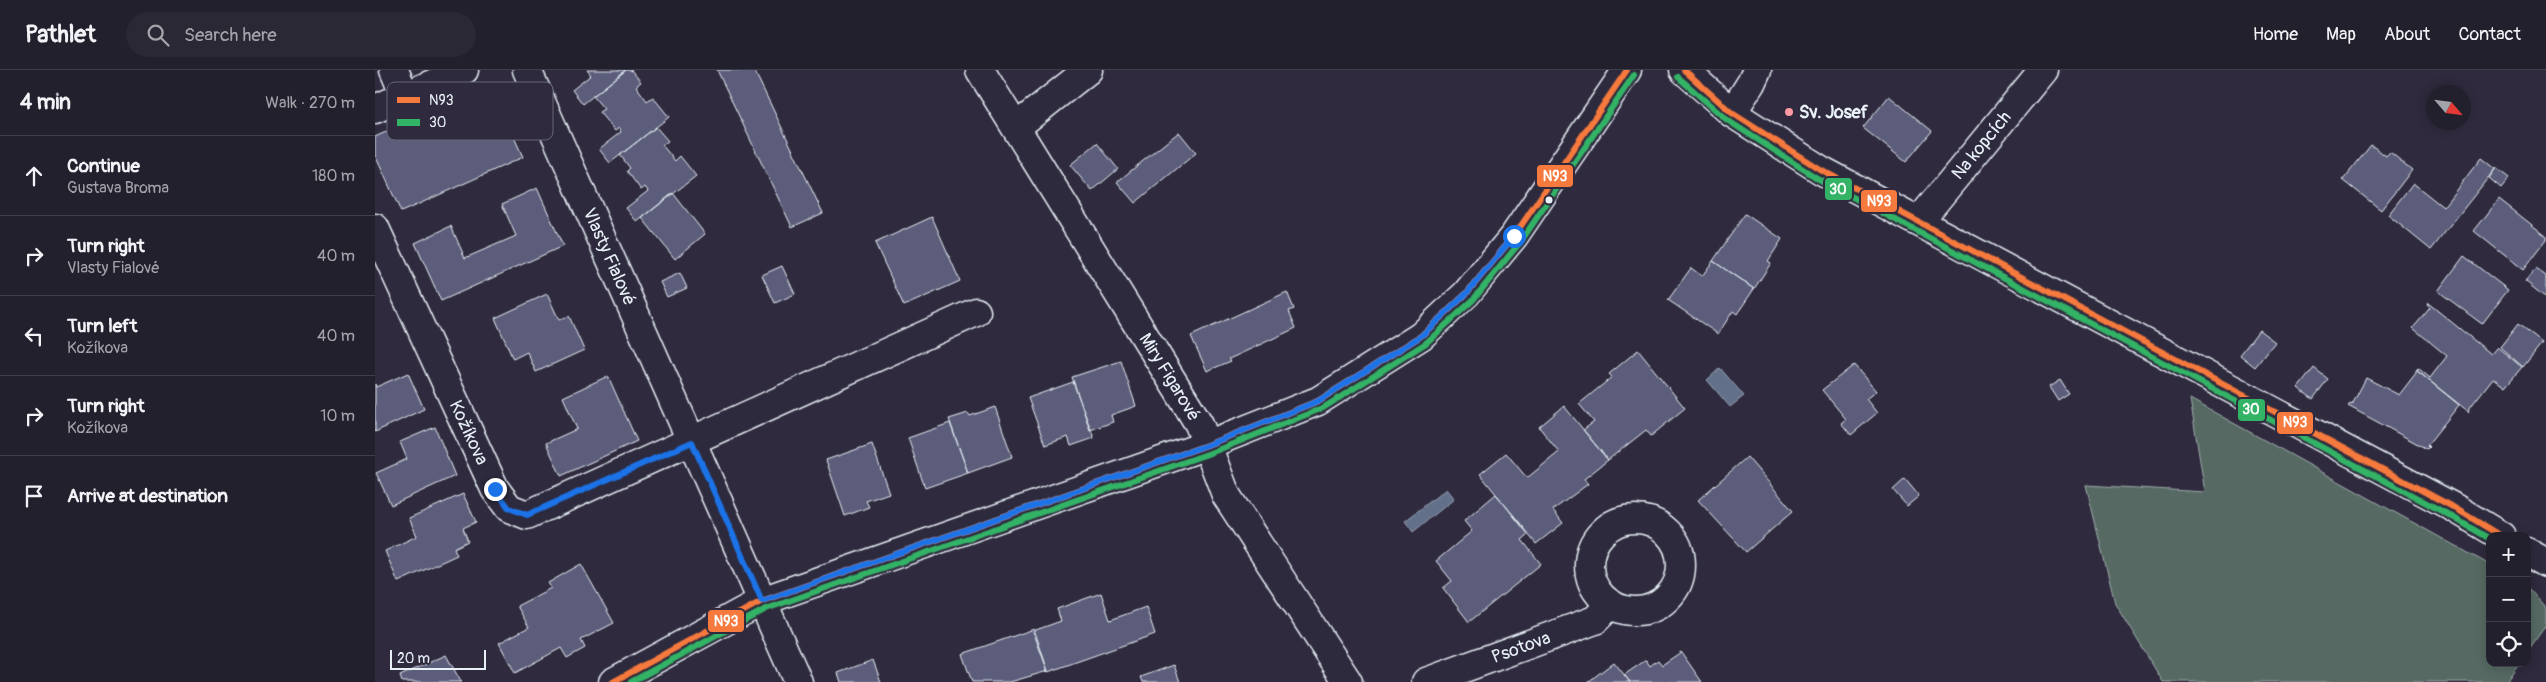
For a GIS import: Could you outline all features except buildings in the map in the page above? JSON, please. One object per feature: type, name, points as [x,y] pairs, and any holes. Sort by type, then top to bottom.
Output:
[{"type":"street","points":[[394,70],[399,82]]},
{"type":"street","points":[[437,82],[464,70]]},
{"type":"street","name":"Vlasty Fialové","points":[[527,70],[532,82]]},
{"type":"street","name":"Miry Figarové","points":[[980,70],[1199,424],[1226,495],[1348,682]]},
{"type":"street","points":[[1015,127],[1088,70]]},
{"type":"street","points":[[613,682],[762,601],[1207,445],[1318,401],[1421,336],[1466,294],[1509,242],[1627,70]]},
{"type":"street","points":[[1684,70],[1732,113],[1821,170],[2453,507],[2494,532]]},
{"type":"street","points":[[1732,113],[1757,70]]},
{"type":"street","name":"Na kopcích","points":[[1919,221],[2043,70]]},
{"type":"street","points":[[375,109],[387,104]]},
{"type":"street","name":"Vlasty Fialové","points":[[553,129],[798,682]]},
{"type":"street","name":"Kožíkova","points":[[375,228],[495,489],[509,508],[527,515],[692,442]]},
{"type":"street","points":[[692,442],[976,312]]},
{"type":"street","points":[[2531,554],[2546,563]]},
{"type":"street","name":"Psotova","points":[[1426,682],[1595,620],[1611,604]]},
{"type":"green space","points":[[2190,399],[2486,563],[2486,667],[2516,667],[2506,682],[2163,682],[2115,603],[2086,485],[2205,492]]},
{"type":"green space","points":[[2531,591],[2546,608],[2546,625],[2531,646]]},
{"type":"water","points":[[1720,368],[1744,396],[1730,407],[1707,380]]},
{"type":"water","points":[[1446,489],[1454,499],[1413,532],[1405,521]]},
{"type":"transit line","name":"N93","points":[[613,682],[762,601],[1207,445],[1318,401],[1421,336],[1466,294],[1514,236],[1627,70]]},
{"type":"transit line","name":"N93","points":[[1684,70],[1732,113],[1821,170],[2453,507],[2494,532]]},
{"type":"transit line","name":"30","points":[[631,682],[766,609],[1210,453],[1323,408],[1426,343],[1473,300],[1521,241],[1634,75]]},
{"type":"transit line","name":"30","points":[[1678,77],[1727,120],[1817,178],[2449,515],[2486,537]]},
{"type":"place","name":"Sv. Josef","points":[[1789,112]]},
{"type":"route","points":[[495,489],[509,508],[527,515],[692,442],[762,601],[1207,445],[1318,401],[1421,336],[1466,294],[1514,236]]}]
